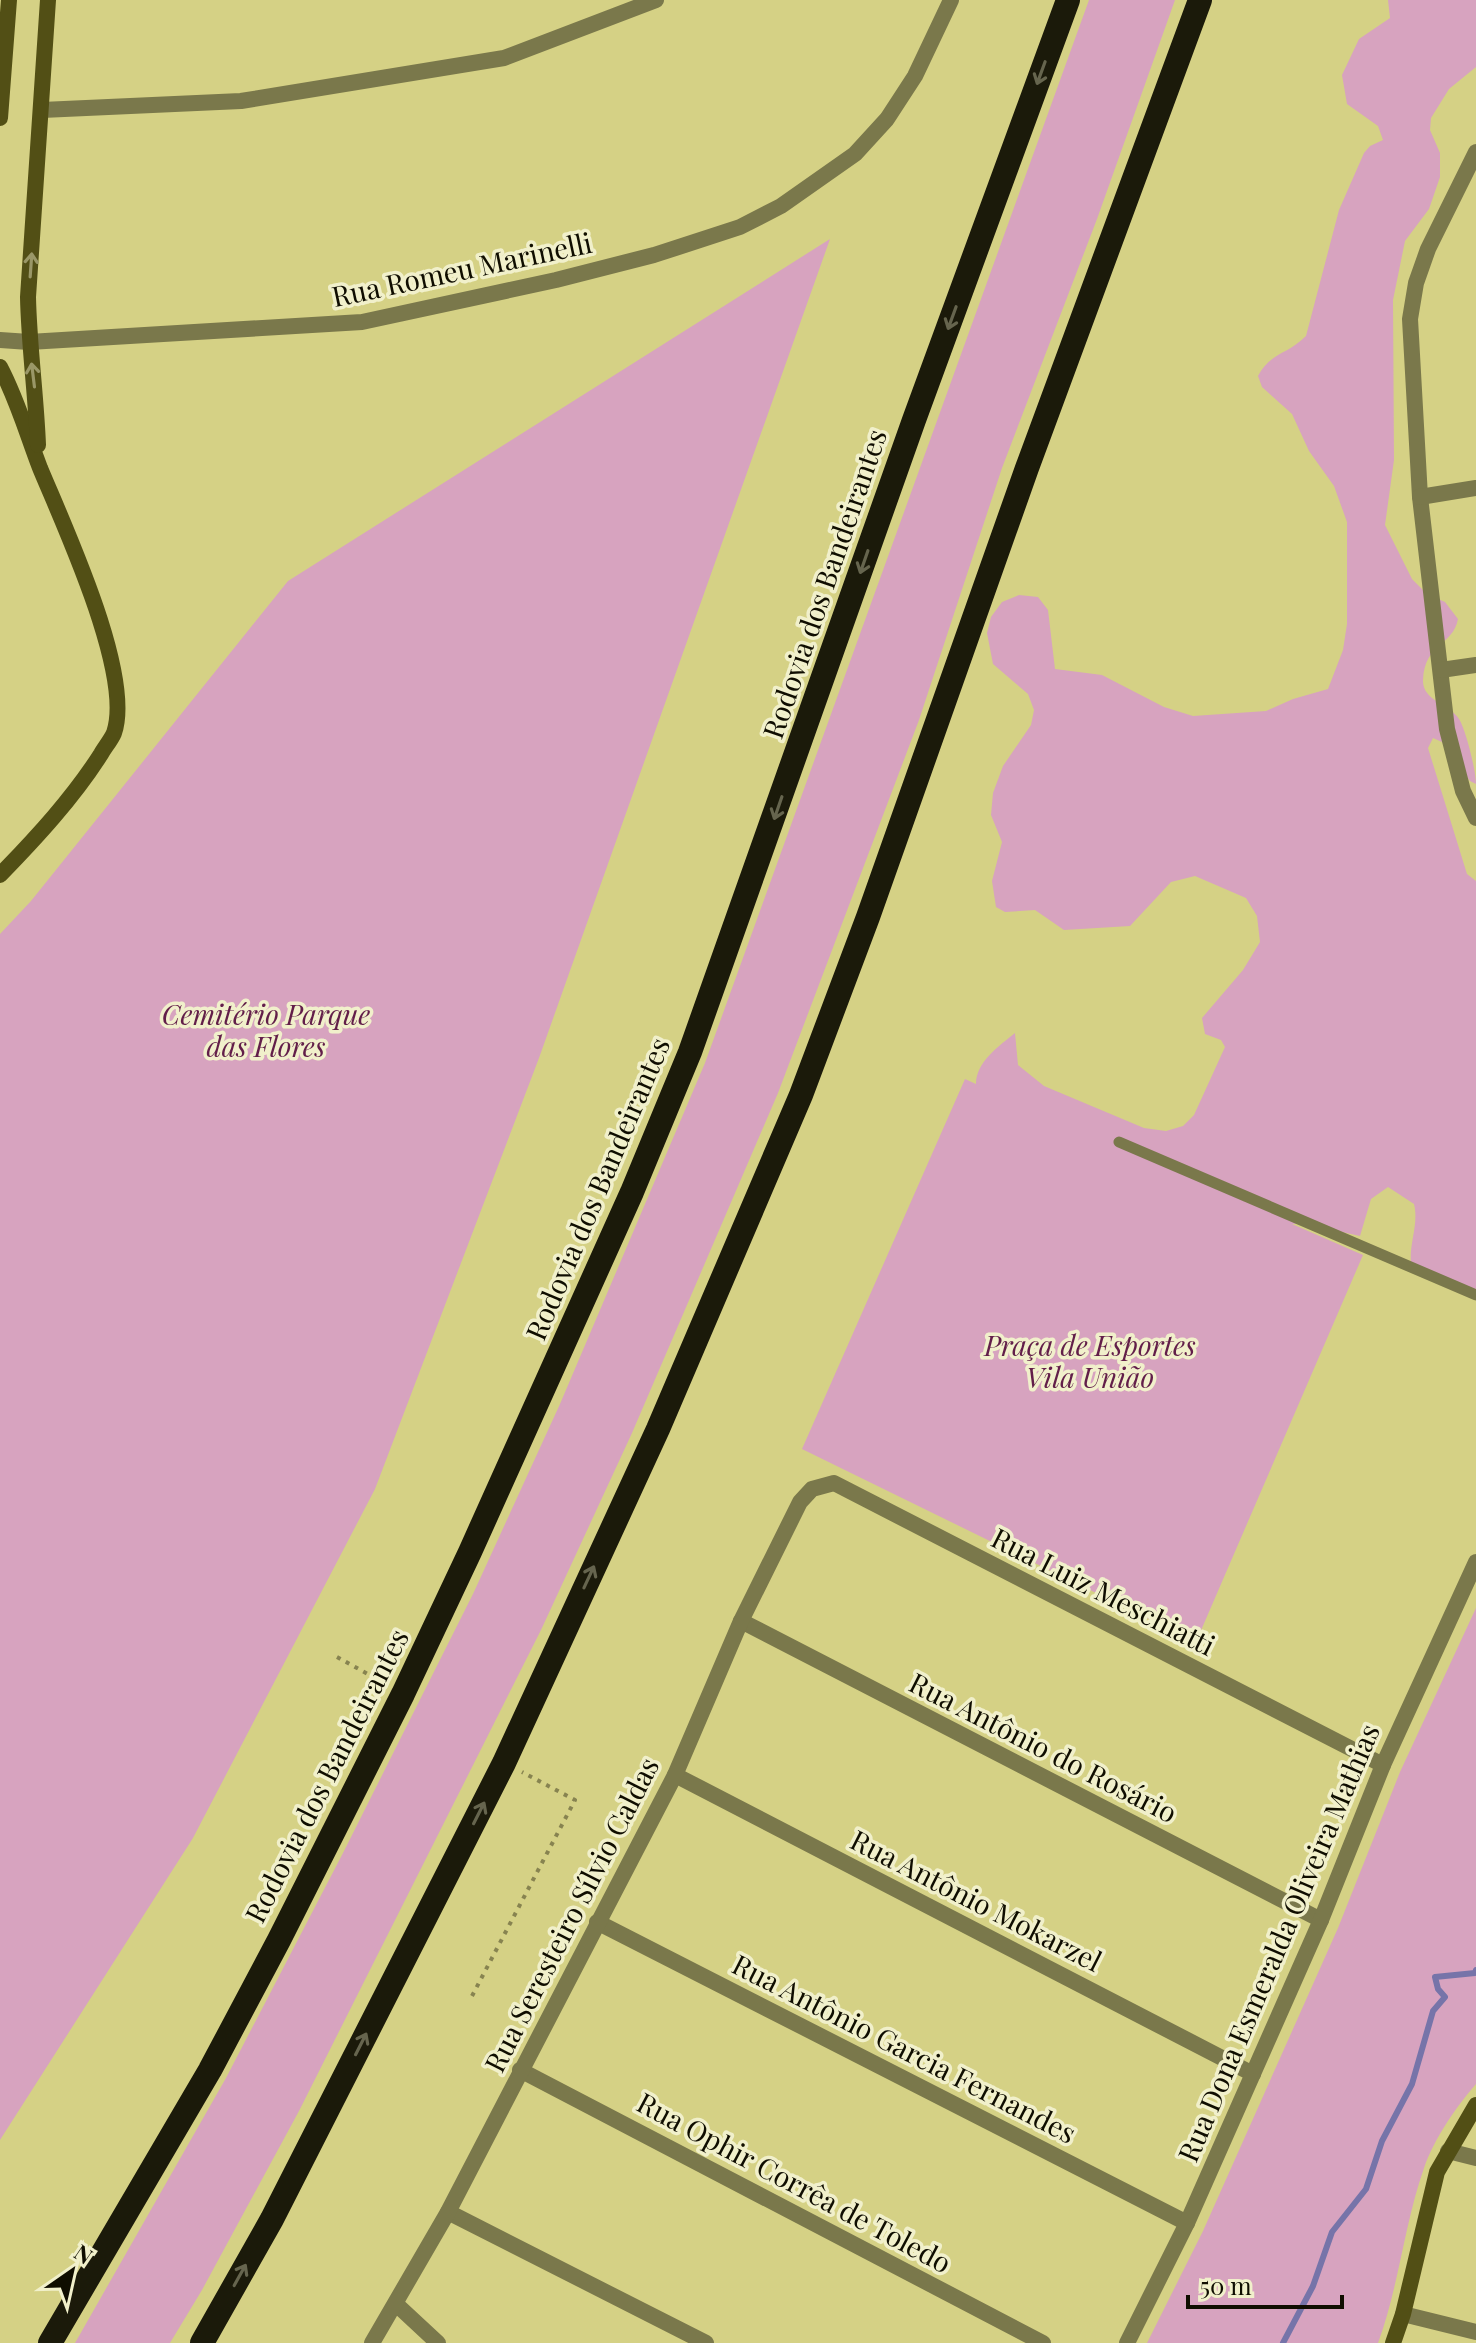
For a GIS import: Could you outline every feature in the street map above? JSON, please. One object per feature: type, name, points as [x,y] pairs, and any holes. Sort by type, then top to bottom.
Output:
[{"type":"highway","name":"Rodovia dos Bandeirantes","points":[[50,2343],[210,2070],[403,1694],[632,1192],[690,1052],[914,420],[1068,0]]},
{"type":"highway","points":[[202,2343],[272,2219],[504,1763],[658,1429],[801,1095],[1200,0]]},
{"type":"main road","points":[[0,118],[9,0]]},
{"type":"main road","points":[[39,463],[28,297],[48,0]]},
{"type":"main road","points":[[0,367],[14,394],[105,635],[118,687],[114,733],[91,770],[2,870]]},
{"type":"main road","points":[[1393,2343],[1403,2314],[1437,2172],[1476,2105]]},
{"type":"street","points":[[42,110],[241,101],[504,58],[656,0]]},
{"type":"street","name":"Rua Romeu Marinelli","points":[[0,340],[29,342],[362,322],[556,280],[654,255],[740,227],[781,206],[855,154],[887,119],[915,76],[951,0]]},
{"type":"street","points":[[1476,152],[1428,249],[1416,283],[1410,319],[1420,497],[1447,729],[1463,791],[1476,818]]},
{"type":"street","points":[[1420,497],[1476,488]]},
{"type":"street","points":[[1441,670],[1476,665]]},
{"type":"street","name":"Rua Luiz Meschiatti","points":[[800,1502],[812,1489],[834,1483],[1383,1765]]},
{"type":"street","name":"Rua Seresteiro Sílvio Caldas","points":[[372,2343],[448,2212],[675,1775],[741,1621],[800,1502]]},
{"type":"street","name":"Rua Dona Esmeralda Oliveira Mathias","points":[[1127,2343],[1187,2223],[1321,1920],[1383,1765],[1476,1562]]},
{"type":"street","name":"Rua Antônio do Rosário","points":[[741,1621],[1321,1920]]},
{"type":"street","name":"Rua Antônio Mokarzel","points":[[675,1775],[1253,2074]]},
{"type":"street","name":"Rua Antônio Garcia Fernandes","points":[[597,1922],[1187,2223]]},
{"type":"street","name":"Rua Ophir Corrêa de Toledo","points":[[520,2070],[1043,2343]]},
{"type":"street","points":[[1448,2151],[1476,2158]]},
{"type":"street","points":[[448,2212],[706,2343]]},
{"type":"street","points":[[396,2304],[438,2343]]},
{"type":"street","points":[[1403,2314],[1476,2332]]},
{"type":"lane","points":[[1119,1142],[1476,1295]]},
{"type":"path","points":[[337,1657],[403,1694]]},
{"type":"path","points":[[472,1996],[575,1800],[504,1763]]},
{"type":"green space","points":[[1089,0],[1175,0],[1097,219],[1002,468],[919,720],[778,1093],[632,1433],[541,1630],[299,2111],[170,2343],[75,2343],[226,2078],[343,1853],[473,1594],[560,1404],[705,1063]]},
{"type":"green space","name":"Praça de Esportes Vila União","points":[[1388,0],[1476,0],[1476,67],[1449,89],[1431,118],[1430,130],[1440,153],[1440,177],[1429,209],[1405,241],[1393,300],[1394,460],[1385,525],[1412,579],[1427,594],[1445,602],[1458,619],[1451,635],[1429,658],[1423,680],[1427,693],[1455,714],[1462,724],[1476,778],[1476,784],[1470,781],[1442,742],[1433,738],[1428,748],[1467,874],[1476,881],[1476,1291],[1411,1263],[1414,1204],[1388,1187],[1371,1199],[1360,1236],[1306,1224],[1292,1224],[1363,1255],[1196,1642],[802,1449],[965,1079],[976,1084],[984,1062],[996,1049],[1015,1033],[1018,1065],[1044,1086],[1144,1128],[1166,1131],[1183,1126],[1194,1115],[1225,1047],[1221,1040],[1205,1034],[1202,1018],[1243,970],[1260,942],[1257,916],[1246,898],[1195,876],[1171,882],[1130,926],[1064,930],[1035,910],[1005,912],[996,907],[992,881],[1002,842],[991,815],[993,793],[1003,766],[1031,725],[1034,710],[1028,694],[993,664],[987,633],[991,617],[1002,602],[1019,595],[1038,597],[1048,610],[1055,669],[1102,675],[1164,707],[1193,716],[1266,711],[1328,689],[1343,650],[1347,624],[1347,522],[1334,486],[1309,451],[1292,414],[1262,387],[1258,376],[1268,362],[1306,336],[1339,210],[1364,153],[1383,140],[1378,126],[1347,104],[1342,75],[1359,39],[1390,18]]},
{"type":"green space","name":"Cemitério Parque das Flores","points":[[830,239],[539,1058],[375,1489],[193,1838],[0,2140],[0,934],[31,901],[288,581]]},
{"type":"green space","points":[[1476,1608],[1476,2084],[1446,2124],[1424,2168],[1378,2343],[1147,2343],[1203,2231],[1338,1928],[1400,1772]]},
{"type":"waterway","points":[[1283,2343],[1313,2286],[1332,2232],[1366,2189],[1382,2141],[1412,2084],[1433,2011],[1445,1997],[1438,1989],[1435,1977],[1475,1973],[1476,1970]]}]
